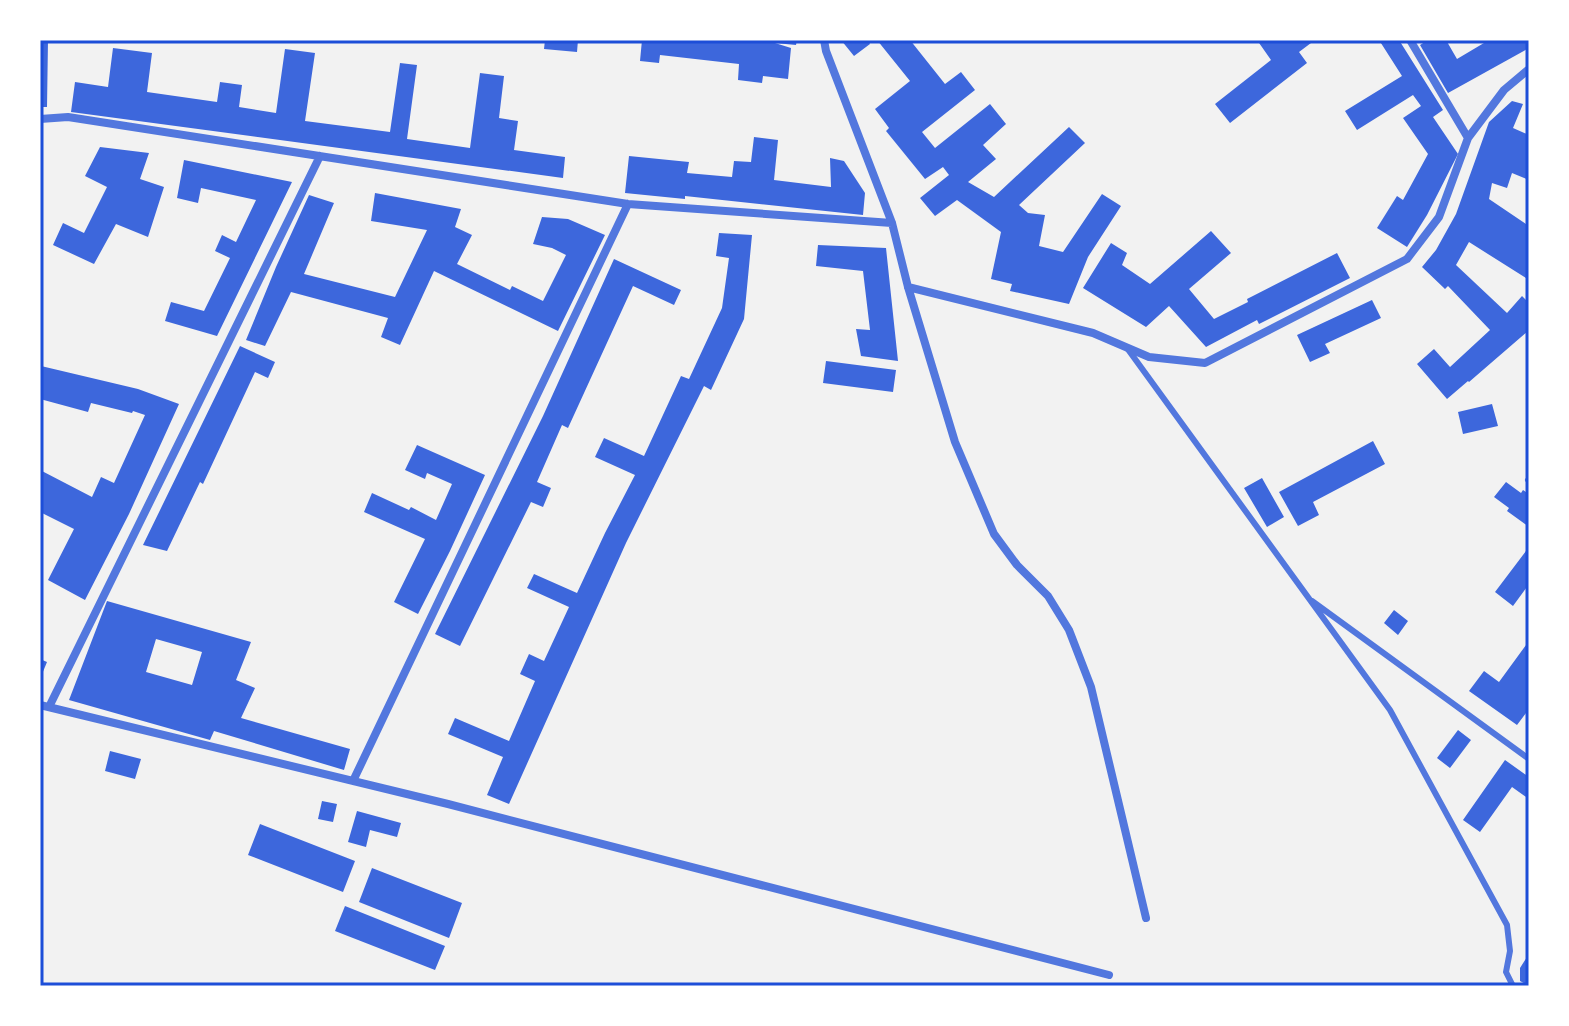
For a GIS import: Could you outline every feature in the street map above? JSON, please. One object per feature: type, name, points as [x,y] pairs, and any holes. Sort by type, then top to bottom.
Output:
[{"type":"street","points":[[824,40],[892,223],[955,442],[994,534],[1017,565],[1048,596],[1069,630],[1091,687],[1146,918]]},
{"type":"street","points":[[1410,40],[1468,138]]},
{"type":"street","points":[[908,287],[1093,333],[1149,357],[1205,363],[1407,259],[1439,217],[1468,138],[1504,90],[1529,69]]},
{"type":"street","points":[[40,119],[68,117],[628,204],[892,223]]},
{"type":"street","points":[[320,156],[45,706],[448,804],[1109,975]]},
{"type":"street","points":[[353,781],[628,204]]},
{"type":"lane","points":[[1127,348],[1390,710],[1507,925],[1510,951],[1506,972],[1513,986]]},
{"type":"lane","points":[[1307,598],[1529,759]]},
{"type":"building","points":[[40,40],[48,40],[47,107],[40,107]]},
{"type":"building","points":[[545,40],[578,40],[577,52],[544,49]]},
{"type":"building","points":[[642,40],[771,43],[771,40],[797,40],[796,45],[775,43],[791,48],[788,79],[763,76],[762,83],[738,80],[739,64],[660,55],[659,63],[640,61]]},
{"type":"building","points":[[841,40],[868,40],[870,44],[854,56]]},
{"type":"building","points":[[877,40],[910,40],[945,84],[961,72],[975,90],[922,132],[935,148],[990,104],[1006,124],[983,145],[996,159],[968,182],[994,197],[1069,127],[1085,143],[1019,205],[1028,213],[1045,215],[1039,246],[1063,252],[1102,194],[1121,206],[1088,257],[1069,304],[1010,291],[1012,284],[991,279],[1001,232],[957,200],[935,216],[920,198],[949,175],[943,167],[925,179],[886,131],[889,128],[875,109],[910,81]]},
{"type":"building","points":[[1257,40],[1315,40],[1299,52],[1307,63],[1230,123],[1215,104],[1271,60]]},
{"type":"building","points":[[1379,40],[1399,40],[1443,110],[1433,117],[1458,154],[1407,247],[1377,228],[1397,196],[1403,200],[1428,154],[1403,118],[1421,106],[1413,95],[1357,130],[1345,111],[1402,76]]},
{"type":"building","points":[[1428,40],[1446,40],[1457,59],[1489,40],[1529,40],[1529,48],[1448,93],[1420,45]]},
{"type":"building","points":[[113,48],[152,53],[147,92],[217,102],[220,82],[242,85],[239,107],[276,113],[285,49],[315,53],[305,121],[390,132],[400,63],[417,65],[407,139],[470,148],[480,73],[504,76],[499,118],[518,121],[514,150],[565,157],[563,178],[71,112],[75,82],[108,87]]},
{"type":"building","points":[[1512,101],[1523,104],[1513,128],[1529,135],[1529,180],[1512,173],[1507,188],[1492,183],[1489,199],[1529,226],[1529,280],[1469,242],[1456,265],[1507,313],[1522,296],[1529,303],[1529,335],[1527,332],[1447,399],[1417,364],[1434,349],[1450,367],[1490,330],[1448,286],[1445,289],[1422,267],[1436,250],[1456,214],[1489,122]]},
{"type":"building","points":[[754,137],[778,140],[774,180],[831,187],[830,158],[844,161],[865,193],[863,215],[685,196],[685,199],[625,193],[629,156],[689,162],[687,173],[732,177],[734,161],[751,162]]},
{"type":"building","points":[[100,147],[149,153],[140,179],[164,187],[148,237],[116,224],[94,264],[53,245],[63,223],[84,233],[107,187],[85,176]]},
{"type":"building","points":[[184,160],[292,182],[217,336],[165,321],[171,302],[204,311],[230,258],[215,251],[222,235],[236,242],[256,200],[201,188],[198,203],[177,198]]},
{"type":"building","points":[[375,193],[461,209],[455,227],[472,235],[457,264],[510,290],[512,286],[543,301],[566,255],[533,244],[542,217],[568,219],[605,235],[558,331],[434,271],[400,345],[381,337],[388,318],[291,292],[265,346],[246,340],[309,195],[334,203],[304,274],[395,297],[427,230],[371,221]]},
{"type":"building","points":[[1211,231],[1231,253],[1189,289],[1214,319],[1337,253],[1350,278],[1206,347],[1169,306],[1146,327],[1083,288],[1111,243],[1127,253],[1122,265],[1150,284]]},
{"type":"building","points":[[719,233],[752,235],[744,319],[711,390],[704,386],[626,543],[509,804],[487,795],[503,757],[448,734],[455,718],[509,741],[535,681],[520,674],[529,654],[544,661],[569,607],[527,588],[534,574],[577,593],[635,475],[595,457],[604,438],[644,456],[681,376],[689,379],[722,308],[729,258],[716,256]]},
{"type":"building","points":[[818,245],[886,248],[898,361],[861,356],[856,329],[870,330],[863,271],[816,266]]},
{"type":"building","points":[[614,259],[681,290],[674,305],[633,286],[568,428],[562,425],[537,482],[551,488],[543,507],[531,502],[460,646],[435,634],[543,416]]},
{"type":"building","points":[[1372,300],[1381,318],[1325,344],[1330,353],[1310,362],[1297,335]]},
{"type":"building","points":[[240,346],[275,362],[268,378],[255,372],[203,484],[200,482],[167,551],[143,545]]},
{"type":"building","points":[[826,361],[896,370],[893,392],[823,383]]},
{"type":"building","points":[[41,366],[138,389],[179,404],[129,514],[85,600],[48,580],[74,529],[40,512],[40,470],[92,497],[101,477],[114,483],[145,415],[91,403],[88,412],[40,399]]},
{"type":"building","points":[[1492,404],[1498,426],[1463,434],[1458,412]]},
{"type":"building","points":[[1373,441],[1385,464],[1313,502],[1319,515],[1298,526],[1279,492]]},
{"type":"building","points":[[417,445],[485,475],[418,614],[394,602],[425,539],[364,512],[372,493],[436,520],[452,484],[427,473],[425,479],[405,470]]},
{"type":"building","points":[[1262,478],[1284,517],[1267,527],[1244,488]]},
{"type":"building","points":[[1506,482],[1521,493],[1523,490],[1529,494],[1529,527],[1494,497]]},
{"type":"building","points":[[1529,547],[1529,584],[1513,606],[1495,592]]},
{"type":"building","points":[[107,601],[251,642],[236,680],[255,688],[241,718],[350,749],[344,770],[214,731],[210,740],[69,700]],"holes":[[[156,639],[202,652],[192,685],[146,672]]]},
{"type":"building","points":[[1394,610],[1408,621],[1398,635],[1384,623]]},
{"type":"building","points":[[1529,641],[1529,709],[1517,725],[1469,691],[1484,671],[1499,682]]},
{"type":"building","points":[[40,659],[47,662],[40,679]]},
{"type":"building","points":[[1458,730],[1471,740],[1450,768],[1437,758]]},
{"type":"building","points":[[110,751],[141,759],[135,779],[105,771]]},
{"type":"building","points":[[1505,760],[1529,777],[1529,799],[1512,787],[1480,832],[1463,820]]},
{"type":"building","points":[[322,801],[337,804],[333,822],[318,819]]},
{"type":"building","points":[[357,811],[401,823],[397,837],[370,830],[366,847],[348,842]]},
{"type":"building","points":[[260,824],[355,861],[343,892],[248,855]]},
{"type":"building","points":[[372,868],[462,903],[449,938],[359,902]]},
{"type":"building","points":[[345,906],[445,946],[435,970],[335,931]]},
{"type":"building","points":[[1527,957],[1529,986],[1520,981],[1520,968]]}]
